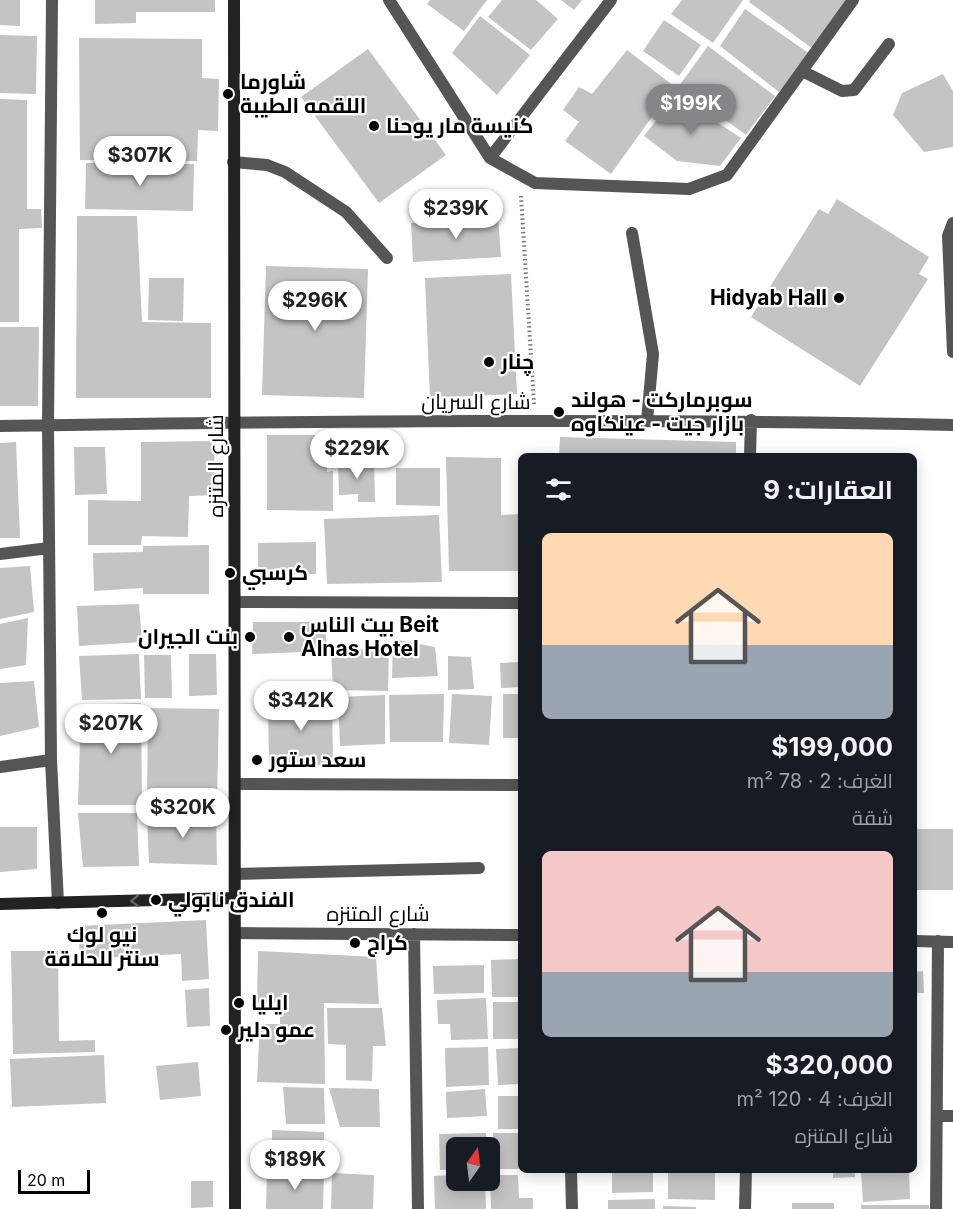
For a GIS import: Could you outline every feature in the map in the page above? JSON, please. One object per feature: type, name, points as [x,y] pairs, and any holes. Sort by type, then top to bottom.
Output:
[{"type":"street","points":[[52,0],[48,425],[51,760],[58,903]]},
{"type":"street","name":"شارع المتنزه","points":[[234,0],[235,1209]]},
{"type":"street","points":[[388,0],[490,158],[535,183],[689,189],[727,175],[853,0]]},
{"type":"street","points":[[490,158],[611,0]]},
{"type":"street","points":[[802,71],[842,91],[854,90],[889,44]]},
{"type":"street","points":[[233,162],[267,165],[285,172],[346,212],[387,258]]},
{"type":"street","points":[[953,223],[950,236],[953,352]]},
{"type":"street","points":[[632,233],[653,354],[647,421]]},
{"type":"street","points":[[750,453],[751,420]]},
{"type":"street","name":"شارع السريان","points":[[0,426],[235,422],[751,420],[953,425]]},
{"type":"street","points":[[0,554],[49,548]]},
{"type":"street","points":[[235,602],[518,603]]},
{"type":"street","points":[[0,767],[51,760]]},
{"type":"street","points":[[235,784],[518,785]]},
{"type":"street","points":[[235,874],[478,868]]},
{"type":"street","points":[[0,904],[235,898]]},
{"type":"street","name":"شارع المتنزه","points":[[235,933],[518,935]]},
{"type":"street","points":[[414,934],[418,1209]]},
{"type":"street","points":[[917,941],[953,942]]},
{"type":"street","points":[[936,1209],[938,941]]},
{"type":"street","points":[[937,1116],[953,1116]]},
{"type":"street","points":[[571,1173],[572,1209]]},
{"type":"street","points":[[745,1209],[746,1173]]},
{"type":"path","points":[[520,175],[535,421]]},
{"type":"building","points":[[0,0],[20,0],[20,26],[0,25]]},
{"type":"building","points":[[95,0],[215,0],[215,12],[136,12],[136,23],[95,24]]},
{"type":"building","points":[[430,0],[487,0],[464,31],[427,4]]},
{"type":"building","points":[[502,0],[536,0],[558,19],[531,50],[488,17]]},
{"type":"building","points":[[561,0],[582,0],[574,10]]},
{"type":"building","points":[[682,0],[743,0],[713,43],[671,14]]},
{"type":"building","points":[[750,0],[846,0],[813,49],[749,2]]},
{"type":"building","points":[[745,9],[810,54],[779,92],[720,46]]},
{"type":"building","points":[[480,16],[530,55],[497,95],[452,53]]},
{"type":"building","points":[[664,20],[701,45],[679,76],[643,51]]},
{"type":"building","points":[[0,35],[37,36],[36,94],[0,93]]},
{"type":"building","points":[[79,38],[202,39],[202,78],[219,79],[218,131],[198,130],[197,161],[80,160]]},
{"type":"building","points":[[708,46],[775,96],[746,135],[679,86]]},
{"type":"building","name":"كنيسة مار يوحنا","points":[[368,49],[446,155],[379,203],[301,97]]},
{"type":"building","points":[[627,50],[674,86],[611,174],[565,141],[579,122],[563,110],[579,87],[592,94]]},
{"type":"building","points":[[943,74],[953,91],[953,147],[924,152],[893,115],[902,93]]},
{"type":"building","points":[[676,95],[741,138],[720,166],[677,161],[644,136]]},
{"type":"building","points":[[0,99],[27,100],[27,209],[41,209],[42,228],[19,229],[19,322],[0,322]]},
{"type":"building","points":[[86,163],[194,164],[193,211],[85,209]]},
{"type":"building","name":"Hidyab Hall","points":[[837,199],[929,257],[919,274],[928,279],[860,386],[751,317],[819,209],[828,214]]},
{"type":"building","points":[[77,216],[137,216],[142,322],[211,323],[211,398],[76,398]]},
{"type":"building","points":[[498,217],[501,257],[413,262],[411,223]]},
{"type":"building","points":[[266,266],[368,269],[364,398],[262,395]]},
{"type":"building","points":[[511,274],[517,394],[430,398],[425,278]]},
{"type":"building","points":[[149,278],[184,278],[183,321],[148,320]]},
{"type":"building","points":[[0,327],[39,327],[38,406],[0,406]]},
{"type":"building","points":[[267,435],[327,435],[327,472],[333,471],[333,511],[267,510]]},
{"type":"building","points":[[560,437],[736,442],[736,453],[559,453]]},
{"type":"building","points":[[214,441],[215,495],[189,496],[188,537],[142,536],[141,545],[88,545],[88,500],[141,501],[141,442]]},
{"type":"building","points":[[16,442],[20,538],[0,538],[0,443]]},
{"type":"building","points":[[74,447],[105,447],[107,494],[75,495]]},
{"type":"building","points":[[446,457],[501,458],[501,515],[518,514],[518,571],[449,571]]},
{"type":"building","points":[[374,461],[375,502],[358,502],[358,494],[339,495],[338,462]]},
{"type":"building","points":[[396,468],[440,468],[440,506],[396,505]]},
{"type":"building","points":[[439,515],[442,582],[327,584],[324,519]]},
{"type":"building","points":[[316,542],[316,574],[258,575],[258,543]]},
{"type":"building","points":[[209,545],[209,594],[143,594],[143,588],[94,591],[93,553],[143,552],[143,546]]},
{"type":"building","points":[[30,566],[34,612],[0,619],[0,568]]},
{"type":"building","points":[[139,604],[142,642],[79,646],[77,606]]},
{"type":"building","points":[[28,618],[26,665],[0,669],[0,624]]},
{"type":"building","name":"بيت الناس Beit Alnas Hotel","points":[[253,622],[326,622],[326,651],[252,654]]},
{"type":"building","points":[[393,639],[435,647],[438,676],[392,678]]},
{"type":"building","points":[[389,649],[388,691],[333,690],[331,650]]},
{"type":"building","points":[[139,654],[141,699],[82,700],[79,656]]},
{"type":"building","points":[[189,654],[216,654],[217,695],[189,696]]},
{"type":"building","points":[[144,655],[171,655],[172,698],[145,698]]},
{"type":"building","points":[[448,656],[471,657],[474,689],[448,690]]},
{"type":"building","points":[[518,662],[518,687],[501,688],[500,663]]},
{"type":"building","points":[[34,681],[39,727],[0,736],[0,683]]},
{"type":"building","points":[[444,694],[443,742],[390,742],[389,695]]},
{"type":"building","points":[[452,694],[492,696],[489,745],[449,743]]},
{"type":"building","points":[[503,694],[518,694],[518,738],[503,738]]},
{"type":"building","points":[[385,695],[385,744],[340,746],[338,697]]},
{"type":"building","points":[[332,696],[333,764],[269,768],[268,700]]},
{"type":"building","points":[[141,703],[142,805],[78,805],[81,705]]},
{"type":"building","points":[[148,708],[219,709],[217,801],[147,803]]},
{"type":"building","points":[[78,813],[137,813],[139,866],[83,867]]},
{"type":"building","points":[[216,813],[217,865],[149,863],[147,814]]},
{"type":"building","points":[[0,827],[37,827],[37,869],[0,872]]},
{"type":"building","points":[[917,829],[953,829],[953,890],[917,890]]},
{"type":"building","points":[[206,920],[209,979],[182,981],[181,954],[80,959],[78,926]]},
{"type":"building","points":[[11,951],[58,951],[59,1041],[95,1040],[95,1052],[13,1054]]},
{"type":"building","points":[[258,951],[376,957],[379,1004],[324,1003],[325,1084],[257,1082],[260,1024],[280,1024],[280,1003],[257,1003]]},
{"type":"building","points":[[518,959],[518,997],[492,997],[491,960]]},
{"type":"building","points":[[484,965],[484,993],[434,994],[433,966]]},
{"type":"building","points":[[923,971],[924,993],[917,993],[917,972]]},
{"type":"building","points":[[209,988],[210,1026],[187,1027],[185,990]]},
{"type":"building","points":[[486,998],[488,1039],[451,1040],[450,1024],[438,1024],[437,1000]]},
{"type":"building","points":[[493,1002],[518,1002],[518,1039],[493,1039]]},
{"type":"building","points":[[327,1008],[382,1008],[386,1046],[373,1046],[372,1081],[346,1080],[346,1045],[328,1044]]},
{"type":"building","points":[[488,1047],[489,1085],[446,1087],[445,1048]]},
{"type":"building","points":[[518,1048],[518,1084],[498,1085],[496,1049]]},
{"type":"building","points":[[104,1055],[106,1103],[12,1107],[10,1059]]},
{"type":"building","points":[[198,1062],[201,1096],[160,1100],[156,1066]]},
{"type":"building","points":[[283,1087],[324,1088],[325,1124],[286,1124]]},
{"type":"building","points":[[329,1088],[379,1089],[380,1127],[340,1127]]},
{"type":"building","points":[[485,1089],[487,1116],[447,1118],[446,1092]]},
{"type":"building","points":[[498,1096],[518,1096],[518,1129],[498,1129]]},
{"type":"building","points":[[272,1130],[324,1132],[324,1169],[272,1168]]},
{"type":"building","points":[[486,1133],[486,1137],[446,1137],[446,1170],[440,1170],[439,1134]]},
{"type":"building","points":[[493,1133],[518,1133],[518,1169],[500,1169],[500,1137],[493,1137]]},
{"type":"building","points":[[267,1173],[324,1174],[323,1209],[266,1209]]},
{"type":"building","points":[[332,1173],[374,1175],[373,1209],[331,1209]]},
{"type":"building","points":[[612,1173],[653,1173],[653,1192],[612,1193]]},
{"type":"building","points":[[668,1173],[715,1173],[715,1200],[668,1199]]},
{"type":"building","points":[[833,1173],[855,1173],[855,1177],[833,1178]]},
{"type":"building","points":[[861,1173],[909,1173],[910,1199],[863,1202]]},
{"type":"building","points":[[446,1175],[446,1191],[485,1191],[486,1209],[435,1209],[434,1176]]},
{"type":"building","points":[[500,1175],[518,1175],[519,1198],[533,1198],[533,1209],[491,1209],[490,1191],[500,1191]]},
{"type":"building","points":[[191,1181],[213,1181],[213,1207],[191,1208]]},
{"type":"building","points":[[655,1199],[655,1209],[608,1209],[608,1200]]},
{"type":"building","points":[[792,1203],[834,1203],[834,1209],[792,1209]]},
{"type":"building","points":[[861,1205],[929,1205],[929,1209],[861,1209]]},
{"type":"building","points":[[663,1206],[696,1207],[696,1209],[663,1209]]},
{"type":"place","name":"شاورما اللقمه الطيبة","points":[[228,94]]},
{"type":"place","name":"كنيسة مار يوحنا","points":[[374,126]]},
{"type":"place","name":"Hidyab Hall","points":[[839,298]]},
{"type":"place","name":"چنار","points":[[489,362]]},
{"type":"place","name":"سوبرماركت - هولند بازار جيت - عينكاوه","points":[[559,412]]},
{"type":"place","name":"كرسبي","points":[[230,573]]},
{"type":"place","name":"بنت الجيران","points":[[250,637]]},
{"type":"place","name":"بيت الناس Beit Alnas Hotel","points":[[289,637]]},
{"type":"place","name":"سعد ستور","points":[[257,760]]},
{"type":"place","name":"الفندق نابولي","points":[[156,900]]},
{"type":"place","name":"نيو لوك سنتر للحلاقة","points":[[102,913]]},
{"type":"place","name":"كراج","points":[[355,943]]},
{"type":"place","name":"ايليا","points":[[239,1003]]},
{"type":"place","name":"عمو دلير","points":[[226,1030]]}]
